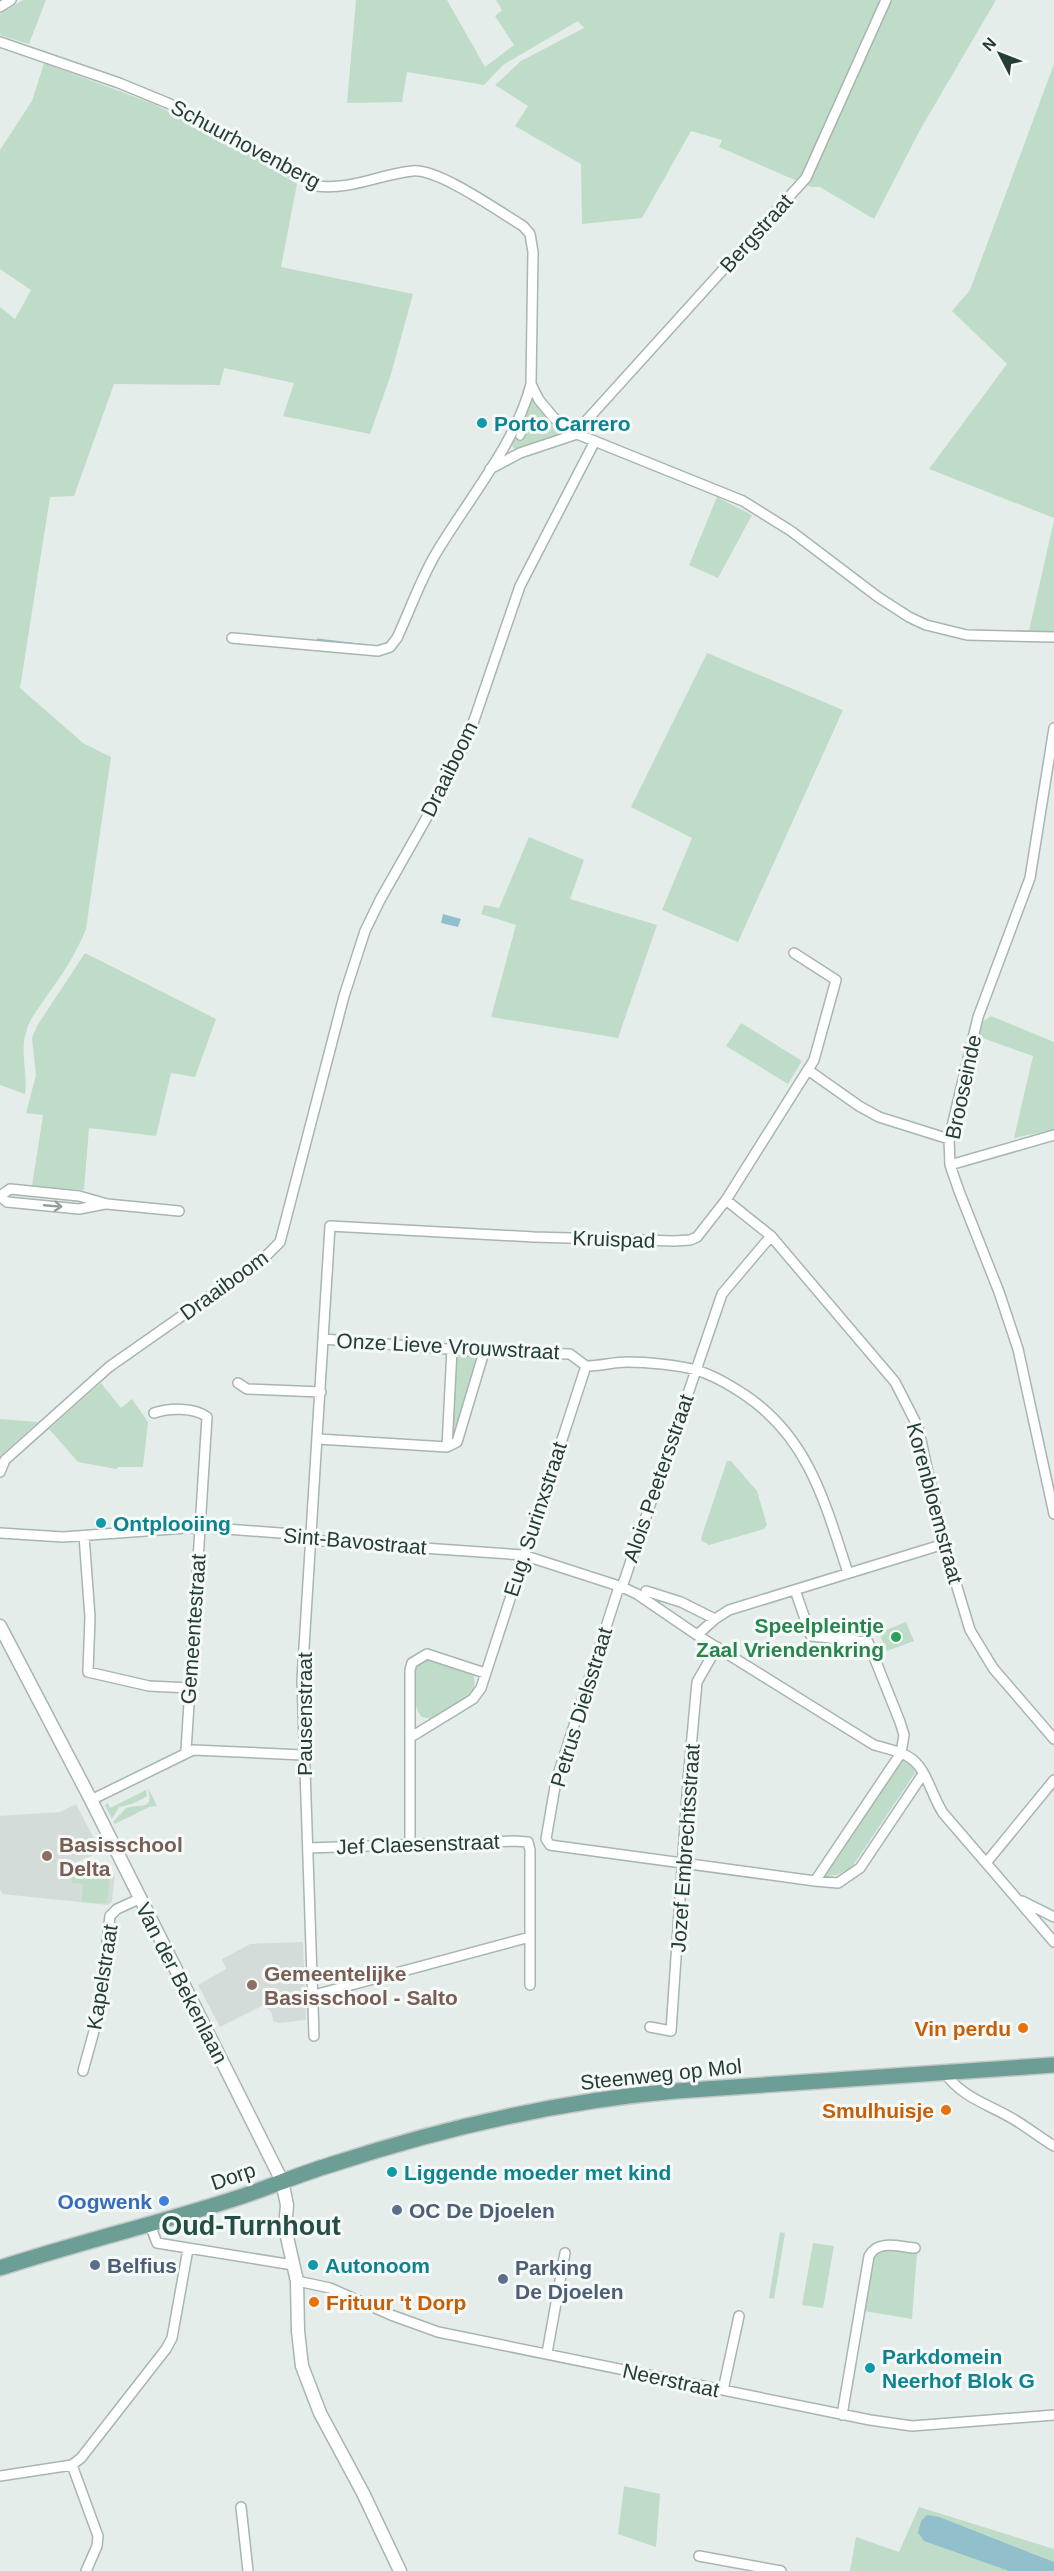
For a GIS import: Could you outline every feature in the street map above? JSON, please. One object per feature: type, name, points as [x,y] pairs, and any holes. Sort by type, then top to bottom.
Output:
[{"type":"main road","name":"Steenweg op Mol","points":[[282,2181],[434,2133],[592,2100],[676,2091],[1054,2065]]},
{"type":"main road","name":"Dorp","points":[[0,2268],[151,2227],[282,2181]]},
{"type":"street","points":[[0,7],[12,0]]},
{"type":"street","name":"Bergstraat","points":[[577,434],[586,421],[806,178],[886,0]]},
{"type":"street","name":"Schuurhovenberg","points":[[0,42],[120,83],[170,104],[316,186],[334,188],[350,186],[411,171],[422,171],[435,174],[523,226],[530,234],[533,252],[531,384]]},
{"type":"street","points":[[531,384],[539,400],[554,418],[577,434],[743,501],[791,531],[878,597],[909,617],[926,625],[966,635],[1054,637]]},
{"type":"street","points":[[232,638],[378,651],[390,647],[397,638],[435,554],[490,469],[519,417],[531,384]]},
{"type":"street","points":[[519,417],[527,424],[520,436]]},
{"type":"street","points":[[490,469],[520,453],[577,434]]},
{"type":"street","name":"Draaiboom","points":[[0,1472],[5,1460],[109,1367],[263,1259],[280,1242],[347,985],[361,942],[380,900],[444,787],[470,732],[520,586],[596,441]]},
{"type":"street","name":"Brooseinde","points":[[1054,728],[1030,878],[978,1017],[949,1139],[950,1166],[999,1292],[1018,1349],[1054,1514]]},
{"type":"street","name":"Kruispad","points":[[330,1226],[534,1237],[690,1240],[697,1237],[726,1200],[808,1070],[818,1050],[836,980],[794,953]]},
{"type":"street","points":[[808,1070],[859,1106],[879,1117],[949,1139]]},
{"type":"street","points":[[950,1166],[1054,1135]]},
{"type":"street","points":[[0,1196],[7,1202],[80,1209],[107,1204],[179,1212]]},
{"type":"street","name":"Korenbloemstraat","points":[[726,1200],[771,1236],[895,1382],[918,1427],[944,1544],[970,1630],[993,1668],[1054,1739]]},
{"type":"street","name":"Pausenstraat","points":[[314,2036],[302,1680],[330,1226]]},
{"type":"street","name":"Alois Peetersstraat","points":[[622,1587],[722,1294],[771,1236]]},
{"type":"street","name":"Onze Lieve Vrouwstraat","points":[[324,1339],[484,1352],[570,1354],[586,1366],[626,1362],[695,1369],[734,1387],[751,1399],[779,1422],[795,1441],[815,1478],[848,1573]]},
{"type":"street","points":[[447,1447],[452,1349]]},
{"type":"street","points":[[318,1439],[447,1447],[457,1442],[484,1352]]},
{"type":"street","name":"Eug. Surinxstraat","points":[[411,1737],[473,1699],[481,1688],[586,1366]]},
{"type":"street","points":[[238,1383],[248,1389],[321,1392]]},
{"type":"street","name":"Gemeentestraat","points":[[154,1413],[166,1409],[196,1412],[207,1417],[186,1751]]},
{"type":"street","name":"Sint-Bavostraat","points":[[0,1533],[37,1537],[84,1536],[200,1527],[322,1540],[524,1555],[638,1594],[697,1635],[874,1745],[901,1753]]},
{"type":"street","points":[[84,1536],[90,1617],[88,1672],[149,1686],[190,1688]]},
{"type":"street","points":[[697,1635],[729,1610],[944,1544]]},
{"type":"street","name":"Petrus Dielsstraat","points":[[622,1587],[618,1590],[556,1781],[546,1839],[550,1845],[683,1864]]},
{"type":"street","points":[[795,1590],[811,1636],[868,1642],[904,1734],[901,1753],[815,1881]]},
{"type":"street","points":[[646,1591],[681,1602],[715,1619]]},
{"type":"street","name":"Van der Bekenlaan","points":[[0,1626],[92,1800],[282,2181]]},
{"type":"street","name":"Jozef Embrechtsstraat","points":[[650,2027],[671,2031],[697,1682],[717,1647]]},
{"type":"street","points":[[410,1844],[410,1670],[412,1663],[418,1657],[428,1654],[485,1673]]},
{"type":"street","points":[[92,1800],[186,1751],[303,1755]]},
{"type":"street","points":[[901,1753],[918,1764],[933,1798],[943,1813],[1054,1942]]},
{"type":"street","points":[[683,1864],[838,1883],[860,1868],[923,1774]]},
{"type":"street","points":[[986,1863],[1054,1780]]},
{"type":"street","name":"Jef Claesenstraat","points":[[308,1848],[528,1842],[531,1850],[530,1937]]},
{"type":"street","name":"Kapelstraat","points":[[84,2072],[99,2013],[110,1916],[117,1909],[140,1899]]},
{"type":"street","points":[[1017,1899],[1054,1917]]},
{"type":"street","points":[[314,1995],[530,1937],[530,1985]]},
{"type":"street","points":[[945,2073],[954,2085],[969,2096],[1014,2120],[1054,2146]]},
{"type":"street","name":"Dorp","points":[[282,2181],[287,2205],[285,2228],[297,2281],[298,2331],[302,2366],[320,2413],[363,2493],[400,2571]]},
{"type":"street","points":[[151,2227],[156,2243],[293,2265]]},
{"type":"street","points":[[842,2415],[868,2256],[876,2247],[883,2245],[915,2248]]},
{"type":"street","points":[[0,2476],[72,2465],[81,2458],[166,2349],[172,2338],[188,2249]]},
{"type":"street","points":[[547,2354],[565,2253]]},
{"type":"street","name":"Neerstraat","points":[[297,2281],[330,2288],[391,2315],[438,2332],[842,2415],[912,2426],[1054,2415]]},
{"type":"street","points":[[723,2390],[739,2316]]},
{"type":"street","points":[[72,2465],[98,2536],[97,2546],[86,2571]]},
{"type":"street","points":[[241,2507],[248,2571]]},
{"type":"street","points":[[699,2556],[781,2571]]},
{"type":"street","points":[[714,2571],[717,2559]]},
{"type":"shaded area","name":"Basisschool Delta","points":[[76,1804],[101,1852],[69,1865],[68,1873],[115,1874],[112,1902],[108,1905],[3,1894],[0,1890],[0,1816],[60,1812]]},
{"type":"shaded area","name":"Gemeentelijke Basisschool - Salto","points":[[303,1942],[306,2020],[279,2023],[273,2021],[272,2013],[264,2005],[220,2027],[198,1985],[226,1969],[222,1959],[250,1944]]},
{"type":"green space","points":[[23,0],[46,0],[29,44],[0,35],[0,14]]},
{"type":"green space","points":[[356,0],[447,0],[485,67],[514,45],[495,16],[502,10],[496,0],[996,0],[920,130],[874,219],[820,187],[811,187],[719,147],[722,140],[691,131],[642,218],[582,224],[581,164],[515,126],[528,106],[495,85],[521,61],[584,28],[578,21],[503,65],[484,85],[407,72],[402,102],[347,103]],"holes":[[[870,22],[880,23],[860,67],[853,59]]]},
{"type":"green space","points":[[44,63],[154,104],[228,142],[297,184],[281,267],[413,294],[391,374],[370,434],[283,416],[294,383],[224,368],[220,385],[114,384],[74,496],[50,497],[20,688],[83,743],[111,757],[86,929],[68,964],[28,1025],[24,1045],[25,1094],[0,1085],[0,307],[15,319],[31,290],[0,269],[0,150],[32,101]]},
{"type":"green space","points":[[1054,64],[1054,518],[929,469],[1007,364],[952,311],[970,290]]},
{"type":"green space","points":[[531,392],[543,413],[558,428],[557,436],[515,449],[510,444]]},
{"type":"green space","points":[[717,497],[752,515],[718,578],[689,565]]},
{"type":"green space","points":[[1054,520],[1054,632],[1029,631]]},
{"type":"green space","points":[[707,653],[843,710],[738,942],[662,910],[692,838],[631,807]]},
{"type":"green space","points":[[529,837],[584,860],[570,899],[657,925],[618,1038],[491,1017],[516,925],[481,914],[484,905],[499,908]]},
{"type":"green space","points":[[85,953],[216,1019],[195,1077],[171,1073],[156,1136],[89,1128],[84,1190],[32,1186],[43,1115],[26,1113],[36,1075],[32,1038],[37,1026]]},
{"type":"green space","points":[[991,1016],[1054,1042],[1054,1130],[1014,1138],[1033,1056],[977,1036],[981,1023]]},
{"type":"green space","points":[[741,1023],[802,1061],[788,1084],[726,1046]]},
{"type":"green space","points":[[459,1356],[474,1357],[478,1362],[452,1438],[455,1362]]},
{"type":"green space","points":[[101,1383],[121,1408],[132,1399],[148,1422],[143,1467],[118,1467],[116,1469],[78,1462],[49,1429]]},
{"type":"green space","points":[[0,1419],[38,1422],[0,1456]]},
{"type":"green space","points":[[727,1461],[731,1461],[757,1491],[767,1525],[764,1529],[709,1545],[701,1538]]},
{"type":"green space","name":"Speelpleintje Zaal Vriendenkring","points":[[906,1622],[914,1641],[887,1651],[879,1633]]},
{"type":"green space","points":[[427,1659],[434,1659],[471,1672],[475,1681],[470,1695],[455,1707],[431,1719],[422,1717],[419,1713],[413,1691],[415,1669],[419,1663]]},
{"type":"green space","points":[[903,1758],[913,1767],[915,1773],[852,1867],[837,1875],[823,1876]]},
{"type":"green space","points":[[148,1788],[157,1806],[149,1807],[115,1824],[113,1822],[126,1808],[148,1803]]},
{"type":"green space","points":[[146,1790],[147,1796],[119,1807],[112,1819],[105,1805],[108,1803],[110,1808]]},
{"type":"green space","points":[[72,1874],[110,1877],[107,1903],[82,1902],[83,1884],[72,1883]]},
{"type":"green space","points":[[780,2232],[785,2233],[774,2299],[769,2298]]},
{"type":"green space","points":[[813,2243],[834,2246],[823,2308],[802,2305]]},
{"type":"green space","points":[[886,2249],[917,2253],[912,2319],[864,2311],[873,2256]]},
{"type":"green space","points":[[624,2486],[660,2494],[656,2547],[618,2534]]},
{"type":"green space","points":[[919,2507],[1054,2549],[1054,2571],[850,2571],[856,2537],[899,2552]]},
{"type":"water","points":[[443,914],[461,919],[458,927],[441,923]]},
{"type":"water","points":[[927,2515],[939,2517],[1054,2562],[1054,2571],[1009,2571],[924,2541],[918,2533],[921,2521]]},
{"type":"waterway","points":[[318,640],[367,646]]},
{"type":"place","name":"Porto Carrero","points":[[482,423]]},
{"type":"place","name":"Ontplooiing","points":[[101,1523]]},
{"type":"place","name":"Speelpleintje Zaal Vriendenkring","points":[[896,1637]]},
{"type":"place","name":"Basisschool Delta","points":[[47,1856]]},
{"type":"place","name":"Gemeentelijke Basisschool - Salto","points":[[252,1985]]},
{"type":"place","name":"Vin perdu","points":[[1023,2028]]},
{"type":"place","name":"Smulhuisje","points":[[946,2110]]},
{"type":"place","name":"Liggende moeder met kind","points":[[392,2172]]},
{"type":"place","name":"Oogwenk","points":[[164,2201]]},
{"type":"place","name":"OC De Djoelen","points":[[397,2210]]},
{"type":"place","name":"Belfius","points":[[95,2265]]},
{"type":"place","name":"Autonoom","points":[[313,2265]]},
{"type":"place","name":"Parking De Djoelen","points":[[503,2279]]},
{"type":"place","name":"Frituur 't Dorp","points":[[314,2302]]},
{"type":"place","name":"Parkdomein Neerhof Blok G","points":[[870,2368]]},
{"type":"district","name":"Oud-Turnhout","points":[[251,2226]]}]
